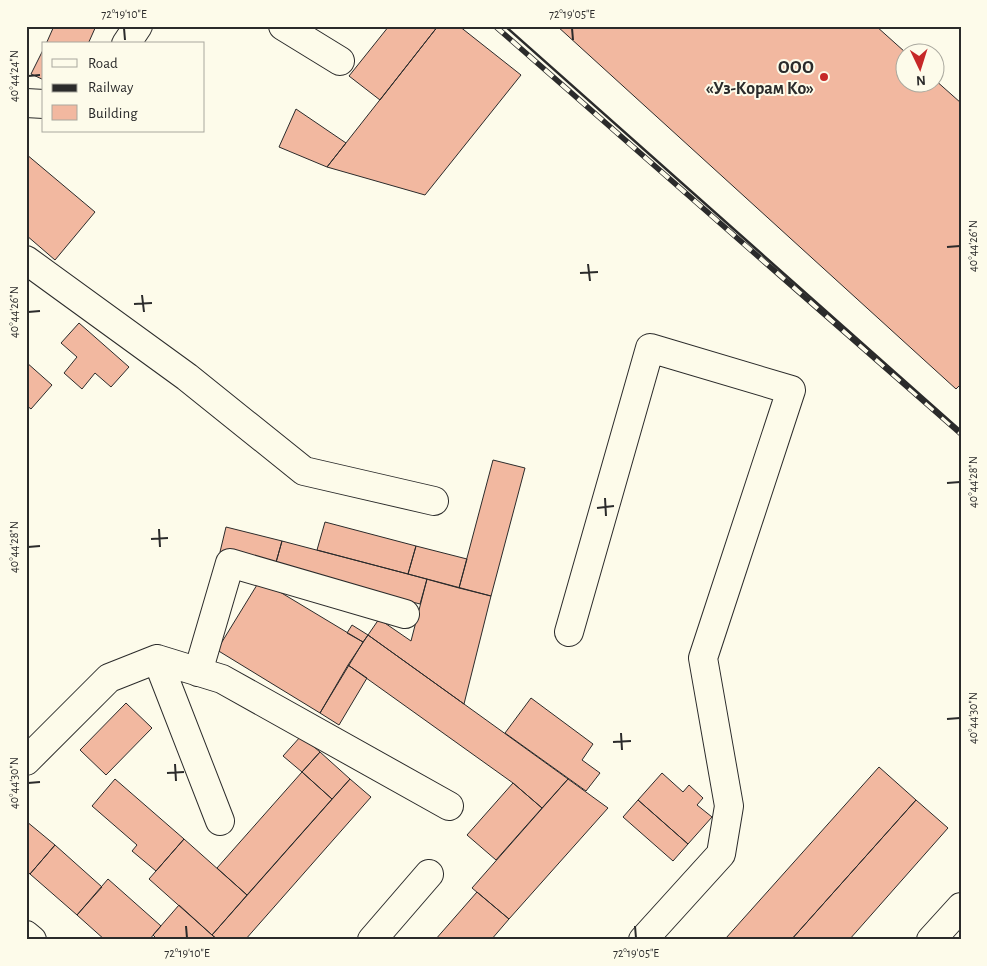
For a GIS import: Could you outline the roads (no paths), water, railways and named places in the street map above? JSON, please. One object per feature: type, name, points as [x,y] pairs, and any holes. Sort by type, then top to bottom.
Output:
[{"type":"street","points":[[127,42],[138,26]]},
{"type":"street","points":[[283,26],[340,61]]},
{"type":"street","points":[[26,103],[42,104]]},
{"type":"street","points":[[26,260],[187,377],[304,471],[434,501]]},
{"type":"street","points":[[569,632],[650,348],[791,390],[703,658],[729,806],[721,854],[643,940]]},
{"type":"street","points":[[198,672],[230,563],[405,614]]},
{"type":"street","points":[[157,659],[220,821]]},
{"type":"street","points":[[26,761],[109,678],[157,659],[222,679],[449,806]]},
{"type":"street","points":[[372,940],[429,874]]},
{"type":"street","points":[[931,940],[961,907]]},
{"type":"street","points":[[26,935],[32,940]]},
{"type":"railway","points":[[495,26],[961,434]]},
{"type":"place","name":"ООО «Уз-Корам Ко»","points":[[824,77]]}]
